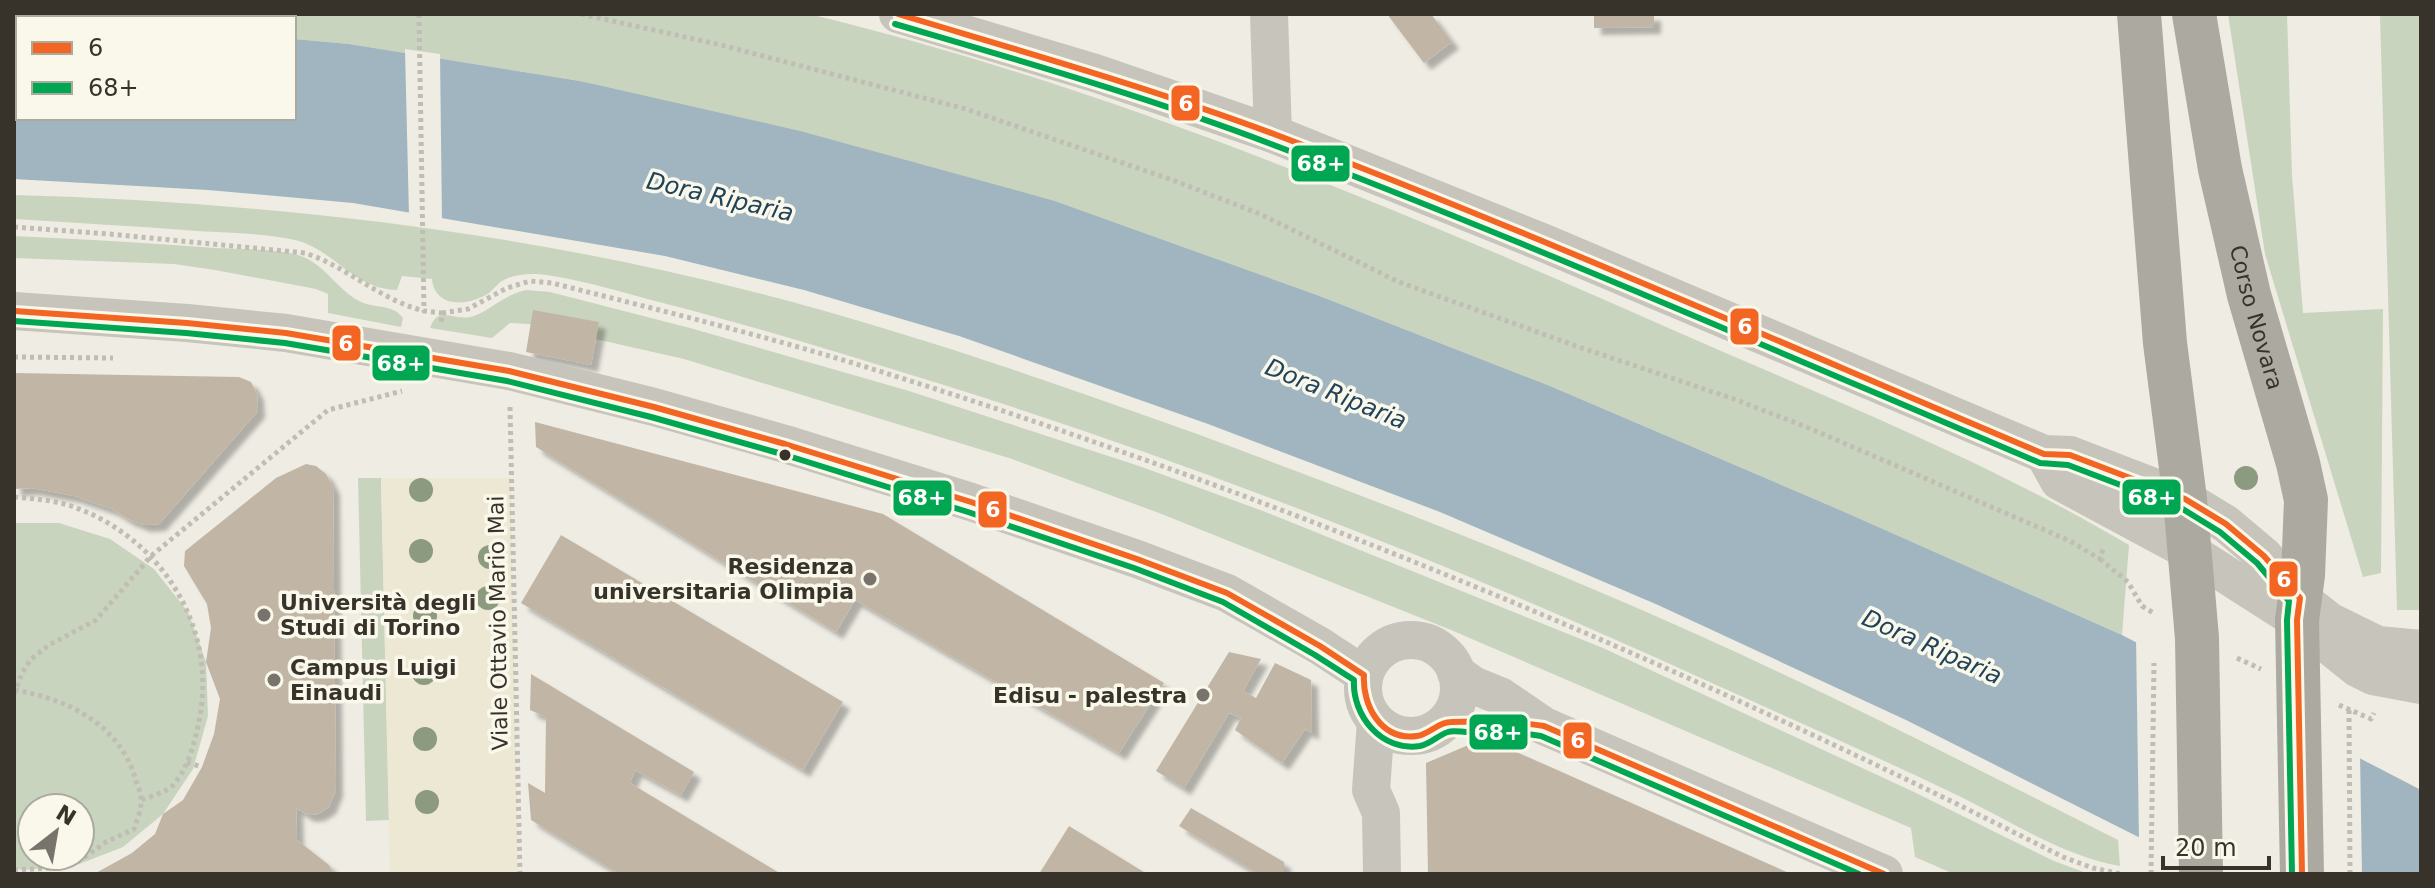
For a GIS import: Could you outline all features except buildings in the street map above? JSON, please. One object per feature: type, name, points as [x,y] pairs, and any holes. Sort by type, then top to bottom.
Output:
[{"type":"main road","points":[[2139,14],[2165,343],[2185,499],[2197,656],[2201,874]]},
{"type":"main road","name":"Corso Novara","points":[[2194,14],[2220,169],[2239,253],[2306,500],[2306,540],[2298,609],[2302,874]]},
{"type":"street","points":[[898,14],[1095,73],[1273,134],[1544,243],[2044,454],[2070,455],[2185,499],[2226,524],[2264,556],[2298,609],[2357,668],[2373,676],[2421,685]]},
{"type":"street","points":[[1269,14],[1273,134]]},
{"type":"street","points":[[14,311],[286,333],[509,371],[642,404],[785,444],[1024,519],[1227,593],[1364,675]]},
{"type":"street","points":[[2044,454],[2059,481],[2298,609],[2378,645],[2421,649]]},
{"type":"street","points":[[1410,726],[1455,708],[1459,692],[1451,661],[1439,649],[1424,642],[1408,640],[1391,644],[1378,653],[1364,675],[1363,695],[1368,709],[1410,726],[1510,720],[1544,726]]},
{"type":"street","points":[[1456,673],[1473,685],[1500,696],[1544,726],[1884,874]]},
{"type":"street","points":[[1382,874],[1381,813],[1390,795],[1410,726]]},
{"type":"path","points":[[419,14],[425,286]]},
{"type":"path","points":[[581,14],[721,45],[966,109],[1175,181],[1260,214],[1399,282],[1809,428],[2070,541],[2100,559],[2115,511]]},
{"type":"path","points":[[14,227],[305,253],[393,301],[424,311]]},
{"type":"path","points":[[442,313],[468,309],[507,288],[530,281],[552,283],[878,370],[1030,420],[1198,478],[1518,604],[1629,651],[2063,857],[2121,874]]},
{"type":"path","points":[[14,870],[52,868],[82,859],[106,842],[134,829],[141,800],[132,764],[107,729],[67,703],[42,694],[15,691],[31,659],[49,645],[96,620],[151,556],[328,410],[422,386],[436,358]]},
{"type":"path","name":"Viale Ottavio Mario Mai","points":[[509,371],[520,874]]},
{"type":"path","points":[[14,497],[42,499],[72,507],[101,518],[128,535],[169,577],[194,626],[201,653],[203,681],[196,736],[187,762],[173,786],[141,800]]},
{"type":"path","points":[[2151,874],[2154,651]]},
{"type":"path","points":[[2349,710],[2350,874]]},
{"type":"path","points":[[187,762],[202,767]]},
{"type":"green space","points":[[14,14],[809,14],[922,44],[1143,114],[1361,197],[1852,408],[2020,486],[2129,545],[2122,635],[1550,386],[1317,295],[1055,201],[580,81],[349,44],[296,39],[296,16],[16,16],[14,23]]},
{"type":"green space","points":[[2228,14],[2287,14],[2292,175],[2303,313],[2383,309],[2381,573],[2363,577],[2265,254]]},
{"type":"green space","points":[[2380,14],[2421,14],[2421,610],[2397,610]]},
{"type":"green space","points":[[14,195],[294,212],[479,236],[663,270],[810,307],[923,340],[1200,435],[1445,528],[1627,603],[1850,706],[2118,840],[2120,866],[2078,855],[1832,737],[1610,637],[1422,558],[1137,449],[944,385],[733,322],[562,278],[518,275],[507,278],[489,293],[472,301],[454,302],[439,296],[432,279],[402,276],[397,290],[368,283],[322,252],[295,240],[14,219]]},
{"type":"green space","points":[[14,236],[293,254],[317,265],[359,301],[399,313],[403,318],[401,327],[328,313],[328,294],[316,289],[215,270],[174,264],[14,258]]},
{"type":"green space","points":[[526,290],[550,292],[690,328],[909,391],[1139,466],[1263,511],[1603,648],[1914,792],[2054,861],[2089,874],[1954,874],[1915,857],[1911,828],[1451,630],[1159,513],[1012,459],[684,359],[529,324],[510,323],[492,338],[430,328],[443,315],[474,316]]},
{"type":"green space","points":[[358,478],[381,478],[389,820],[366,821]]},
{"type":"green space","points":[[14,523],[59,523],[110,539],[154,569],[188,612],[206,662],[208,716],[193,769],[163,814],[123,847],[96,857],[96,792],[16,792],[16,868]]},
{"type":"shaded area","points":[[381,478],[511,478],[518,874],[390,874]]},
{"type":"water","name":"Dora Riparia","points":[[16,23],[16,120],[296,120],[296,39],[349,44],[580,81],[800,131],[1055,201],[1317,295],[1550,386],[2122,635],[2421,790],[2421,874],[2212,874],[1906,720],[1658,605],[1440,512],[1208,424],[959,336],[804,290],[665,256],[353,203],[208,190],[14,179]]},
{"type":"pier","points":[[405,49],[440,54],[442,221],[409,216]]},
{"type":"pier","points":[[2136,637],[2360,754],[2362,874],[2203,874],[2139,841]]},
{"type":"transit line","name":"6","points":[[898,14],[1134,86],[1274,134],[1564,250],[2044,454],[2070,455],[2185,499],[2226,524],[2264,556],[2300,598],[2297,620],[2302,874]]},
{"type":"transit line","name":"68+","points":[[895,24],[1131,95],[1271,144],[1561,260],[2040,463],[2068,465],[2181,508],[2220,532],[2257,563],[2289,601],[2292,874]]},
{"type":"transit line","name":"6","points":[[14,311],[286,333],[509,371],[785,444],[971,502],[1227,593],[1364,675],[1370,709],[1376,719],[1393,733],[1417,736],[1451,722],[1544,726],[1884,874]]},
{"type":"transit line","name":"68+","points":[[14,321],[285,343],[507,381],[782,454],[968,512],[1134,568],[1223,602],[1354,680],[1358,706],[1364,718],[1372,729],[1393,743],[1420,746],[1452,731],[1541,736],[1859,874]]},
{"type":"place","name":"Residenza universitaria Olimpia","points":[[870,579]]},
{"type":"place","name":"Università degli Studi di Torino","points":[[264,615]]},
{"type":"place","name":"Campus Luigi Einaudi","points":[[274,680]]},
{"type":"place","name":"Edisu - palestra","points":[[1203,695]]}]
